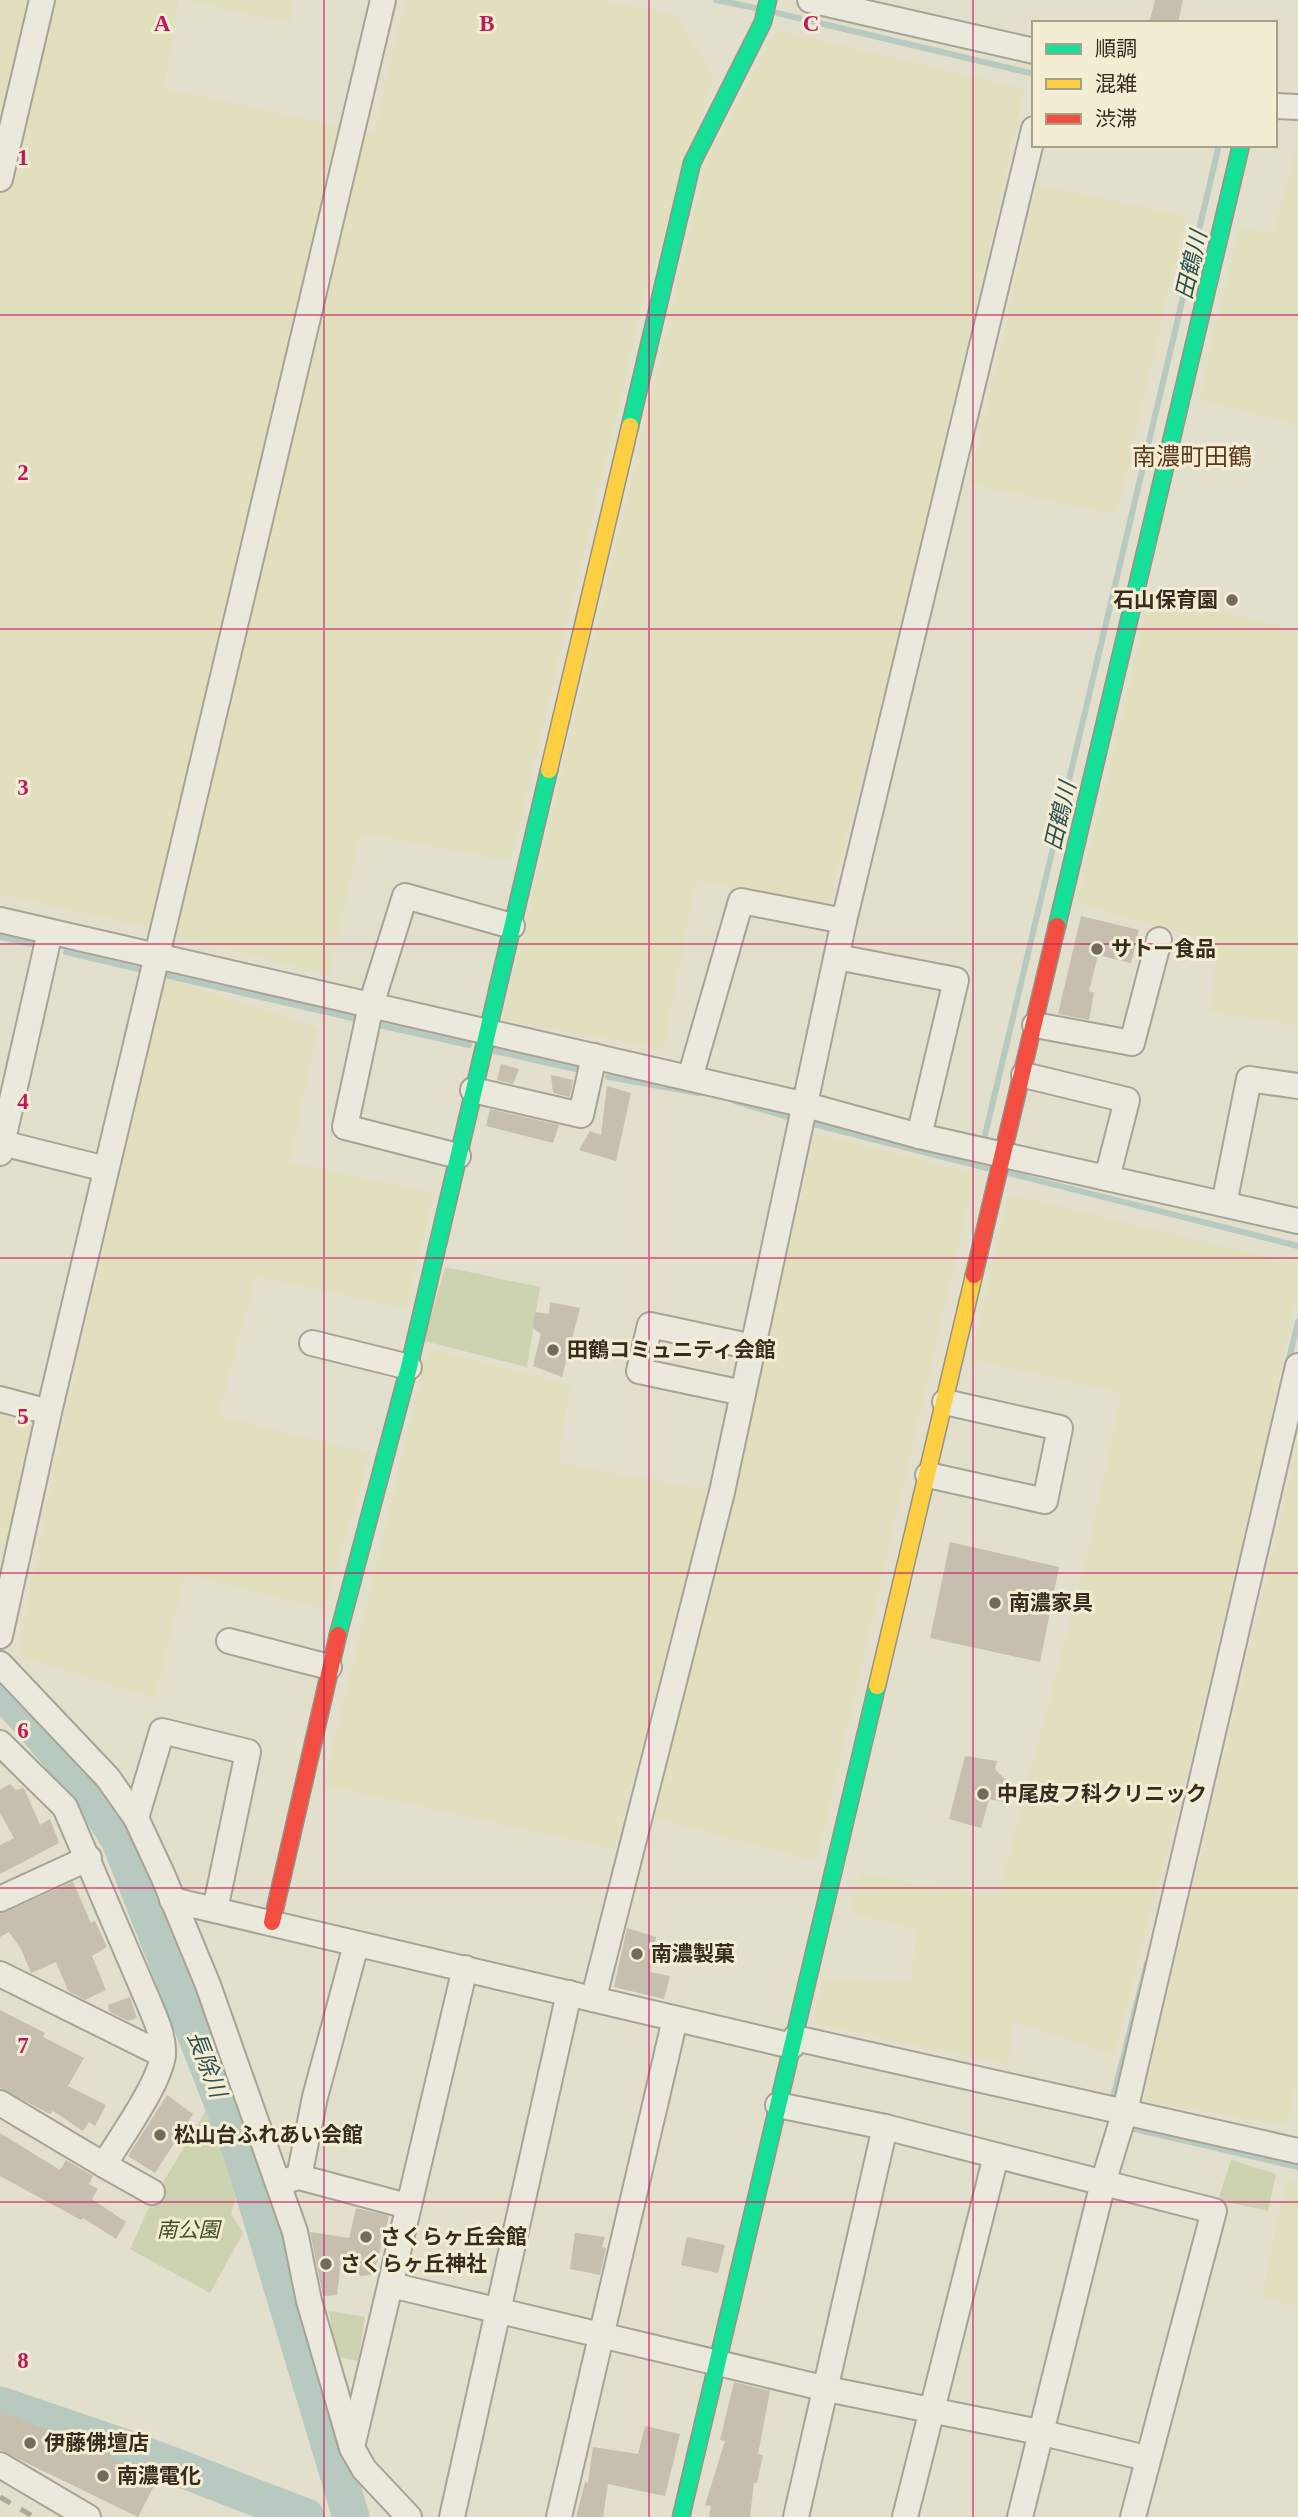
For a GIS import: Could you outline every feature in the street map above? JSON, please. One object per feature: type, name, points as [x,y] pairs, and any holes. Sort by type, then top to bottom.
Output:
[{"type":"street","points":[[0,178],[42,0]]},
{"type":"street","points":[[0,1636],[49,1412],[383,0]]},
{"type":"street","points":[[272,1922],[329,1667],[409,1367],[692,163],[763,22],[768,0]]},
{"type":"street","points":[[810,0],[1032,51]]},
{"type":"street","points":[[1277,106],[1298,107]]},
{"type":"street","points":[[594,1997],[722,1492],[844,921],[1032,137]]},
{"type":"street","points":[[681,2517],[1002,1156],[1024,1075],[1241,147]]},
{"type":"street","points":[[458,1156],[345,1127],[371,1005],[405,896],[512,926]]},
{"type":"street","points":[[690,1078],[741,901],[844,921]]},
{"type":"street","points":[[0,920],[158,959],[806,1105],[1002,1156],[1298,1221]]},
{"type":"street","points":[[50,932],[1,1148],[106,1169]]},
{"type":"street","points":[[1035,1025],[1132,1043],[1159,940]]},
{"type":"street","points":[[837,957],[956,980],[919,1136]]},
{"type":"street","points":[[473,1090],[581,1115],[594,1056]]},
{"type":"street","points":[[1024,1075],[1127,1100],[1107,1178]]},
{"type":"street","points":[[1224,1204],[1249,1079],[1298,1086]]},
{"type":"street","points":[[743,1393],[639,1371],[650,1325],[753,1347]]},
{"type":"street","points":[[312,1343],[409,1367]]},
{"type":"street","points":[[1020,2517],[1103,2183],[1125,2111],[1298,1366]]},
{"type":"street","points":[[0,1399],[49,1412]]},
{"type":"street","points":[[928,1475],[1045,1501],[1060,1428],[945,1402]]},
{"type":"street","points":[[229,1641],[329,1667]]},
{"type":"street","points":[[0,1664],[67,1731],[108,1778],[136,1818],[288,2180],[309,2301],[352,2448],[364,2469],[409,2517]]},
{"type":"street","points":[[136,1818],[162,1731],[248,1752],[215,1910]]},
{"type":"street","points":[[4,1755],[65,1807],[89,1858],[160,2032],[163,2056],[146,2095],[104,2165]]},
{"type":"street","points":[[0,1899],[89,1858]]},
{"type":"street","points":[[172,1900],[272,1922],[356,1945],[594,1997],[675,2019],[1125,2111],[1298,2151]]},
{"type":"street","points":[[288,2180],[315,2096],[356,1945]]},
{"type":"street","points":[[352,2448],[465,1968]]},
{"type":"street","points":[[0,1974],[163,2056]]},
{"type":"street","points":[[452,2517],[496,2309],[569,1993]]},
{"type":"street","points":[[559,2517],[675,2019]]},
{"type":"street","points":[[0,2103],[152,2193]]},
{"type":"street","points":[[778,2105],[885,2127],[1214,2211],[1146,2458],[1133,2517]]},
{"type":"street","points":[[796,2517],[885,2127]]},
{"type":"street","points":[[905,2517],[996,2155]]},
{"type":"street","points":[[288,2180],[407,2206]]},
{"type":"street","points":[[391,2285],[930,2413],[1040,2432],[1146,2458]]},
{"type":"street","points":[[0,2465],[88,2517]]},
{"type":"shaded area","points":[[0,0],[178,0],[164,89],[374,133],[405,0],[599,0],[675,14],[714,78],[645,294],[511,861],[360,833],[329,976],[138,925],[0,894]]},
{"type":"shaded area","points":[[182,0],[294,0],[289,22]]},
{"type":"shaded area","points":[[776,30],[1025,89],[904,616],[828,906],[696,880],[663,1049],[503,1020],[706,163]]},
{"type":"shaded area","points":[[1298,142],[1298,425],[1199,399],[1239,226],[1273,234]]},
{"type":"shaded area","points":[[1037,185],[1186,216],[1117,514],[969,484]]},
{"type":"shaded area","points":[[1151,594],[1298,631],[1298,1025],[1210,1012],[1218,943],[1077,903]]},
{"type":"shaded area","points":[[165,978],[318,1028],[289,1162],[434,1193],[405,1308],[256,1276],[218,1416],[370,1453],[325,1609],[185,1574],[155,1699],[17,1654],[62,1431]]},
{"type":"shaded area","points":[[816,1134],[975,1174],[816,1861],[655,1818]]},
{"type":"shaded area","points":[[1009,1194],[1298,1264],[1298,1283],[1269,1428],[1187,1772],[1114,2055],[1013,2021],[1008,2064],[813,2024],[823,1978],[911,1982],[916,1930],[850,1912],[860,1874],[998,1897],[1086,1561],[1122,1393],[970,1359]]},
{"type":"shaded area","points":[[428,1348],[570,1385],[558,1463],[710,1490],[615,1849],[324,1785]]},
{"type":"shaded area","points":[[0,1408],[38,1415],[8,1543],[0,1540]]},
{"type":"shaded area","points":[[1298,1445],[1298,2077],[1286,2126],[1143,2100]]},
{"type":"shaded area","points":[[1286,2181],[1298,2184],[1298,2307],[1262,2297]]},
{"type":"green space","points":[[445,1267],[540,1287],[527,1367],[424,1341]]},
{"type":"green space","name":"南公園","points":[[208,2107],[237,2193],[231,2214],[243,2233],[210,2293],[130,2249],[152,2201]]},
{"type":"green space","points":[[1231,2160],[1276,2174],[1268,2211],[1218,2200]]},
{"type":"green space","points":[[329,2311],[365,2317],[358,2361],[341,2357],[333,2337]]},
{"type":"building","points":[[1155,0],[1183,0],[1178,21],[1150,21]]},
{"type":"building","name":"サトー食品","points":[[1081,916],[1139,930],[1131,963],[1098,955],[1089,991],[1094,993],[1089,1020],[1058,1014]]},
{"type":"building","points":[[501,1064],[519,1069],[513,1084],[497,1080]]},
{"type":"building","points":[[551,1075],[573,1080],[570,1097],[553,1093]]},
{"type":"building","points":[[607,1086],[631,1093],[616,1161],[579,1150],[590,1131],[601,1135]]},
{"type":"building","points":[[490,1109],[559,1125],[553,1143],[486,1126]]},
{"type":"building","name":"田鶴コミュニティ会館","points":[[550,1302],[580,1308],[562,1377],[533,1366],[541,1334],[533,1328],[535,1312],[549,1314]]},
{"type":"building","name":"南濃家具","points":[[950,1542],[1059,1567],[1040,1662],[930,1638]]},
{"type":"building","name":"中尾皮フ科クリニック","points":[[965,1756],[997,1761],[995,1769],[1013,1788],[1009,1803],[989,1799],[981,1828],[949,1819]]},
{"type":"building","points":[[10,1784],[16,1790],[24,1788],[40,1825],[50,1819],[59,1843],[0,1874],[0,1845],[14,1838],[0,1813],[0,1790]]},
{"type":"building","points":[[73,1882],[91,1923],[95,1921],[107,1947],[92,1956],[106,1990],[85,2000],[68,1991],[56,1962],[31,1973],[21,1949],[9,1932],[0,1937],[0,1914]]},
{"type":"building","name":"南濃製菓","points":[[627,1928],[656,1937],[650,1972],[670,1976],[664,1999],[614,1987]]},
{"type":"building","points":[[130,1997],[137,2018],[128,2021],[110,2012],[108,2005]]},
{"type":"building","points":[[0,2010],[45,2033],[43,2037],[84,2058],[68,2086],[106,2105],[95,2126],[89,2122],[83,2131],[53,2111],[50,2114],[0,2088]]},
{"type":"building","name":"松山台ふれあい会館","points":[[167,2095],[193,2114],[155,2173],[128,2156]]},
{"type":"building","points":[[0,2133],[60,2170],[66,2160],[93,2176],[89,2184],[98,2189],[92,2199],[126,2222],[116,2239],[83,2218],[81,2220],[0,2176]]},
{"type":"building","points":[[356,2208],[389,2216],[375,2269],[371,2275],[361,2276],[341,2263],[337,2295],[323,2296],[310,2232],[349,2238]]},
{"type":"building","points":[[575,2233],[605,2237],[602,2247],[606,2248],[600,2275],[570,2269]]},
{"type":"building","points":[[687,2237],[725,2245],[718,2273],[681,2265]]},
{"type":"building","points":[[734,2382],[770,2391],[758,2454],[763,2455],[757,2483],[754,2482],[750,2517],[709,2517],[711,2506],[705,2505],[725,2441],[720,2440]]},
{"type":"building","points":[[0,2412],[100,2450],[131,2467],[128,2473],[154,2486],[138,2517],[0,2450]]},
{"type":"building","points":[[645,2426],[680,2434],[665,2496],[608,2484],[603,2517],[576,2517],[585,2482],[588,2483],[593,2447],[638,2454]]},
{"type":"waterway","name":"田鶴川","points":[[716,0],[756,8]]},
{"type":"waterway","name":"田鶴川","points":[[777,13],[1032,74]]},
{"type":"waterway","name":"田鶴川","points":[[983,1144],[1219,147]]},
{"type":"waterway","points":[[0,937],[33,944]]},
{"type":"waterway","points":[[66,952],[138,969]]},
{"type":"waterway","points":[[165,975],[361,1020]]},
{"type":"waterway","points":[[379,1025],[469,1045]]},
{"type":"waterway","points":[[495,1051],[584,1071]]},
{"type":"waterway","points":[[608,1077],[699,1093]]},
{"type":"waterway","points":[[734,1101],[794,1119]]},
{"type":"waterway","points":[[809,1123],[987,1168]]},
{"type":"waterway","name":"田鶴川","points":[[1008,1173],[1298,1246]]},
{"type":"waterway","points":[[1288,1363],[1298,1322]]},
{"type":"waterway","name":"長除川","points":[[0,1689],[64,1761],[119,1839],[241,2150],[351,2517]]},
{"type":"waterway","points":[[1112,2102],[1147,1963]]},
{"type":"waterway","points":[[1126,2127],[1298,2167]]},
{"type":"waterway","points":[[0,2405],[132,2450],[306,2517]]},
{"type":"railway","points":[[0,2497],[34,2517]]},
{"type":"traffic: fast","points":[[630,426],[692,163],[763,22],[768,0]]},
{"type":"traffic: fast","points":[[1057,926],[1241,147]]},
{"type":"traffic: fast","points":[[338,1635],[409,1367],[549,770]]},
{"type":"traffic: fast","points":[[681,2517],[877,1686]]},
{"type":"traffic: slow","points":[[549,770],[630,426]]},
{"type":"traffic: slow","points":[[877,1686],[974,1275]]},
{"type":"traffic: jam","points":[[974,1275],[1057,926]]},
{"type":"traffic: jam","points":[[272,1922],[338,1635]]},
{"type":"place","name":"石山保育園","points":[[1232,600]]},
{"type":"place","name":"サトー食品","points":[[1097,949]]},
{"type":"place","name":"田鶴コミュニティ会館","points":[[553,1350]]},
{"type":"place","name":"南濃家具","points":[[995,1603]]},
{"type":"place","name":"中尾皮フ科クリニック","points":[[983,1794]]},
{"type":"place","name":"南濃製菓","points":[[637,1954]]},
{"type":"place","name":"松山台ふれあい会館","points":[[160,2135]]},
{"type":"place","name":"さくらヶ丘会館","points":[[366,2237]]},
{"type":"place","name":"さくらヶ丘神社","points":[[326,2264]]},
{"type":"place","name":"伊藤佛壇店","points":[[30,2443]]},
{"type":"place","name":"南濃電化","points":[[103,2476]]},
{"type":"district","name":"南濃町田鶴","points":[[1192,457]]}]
